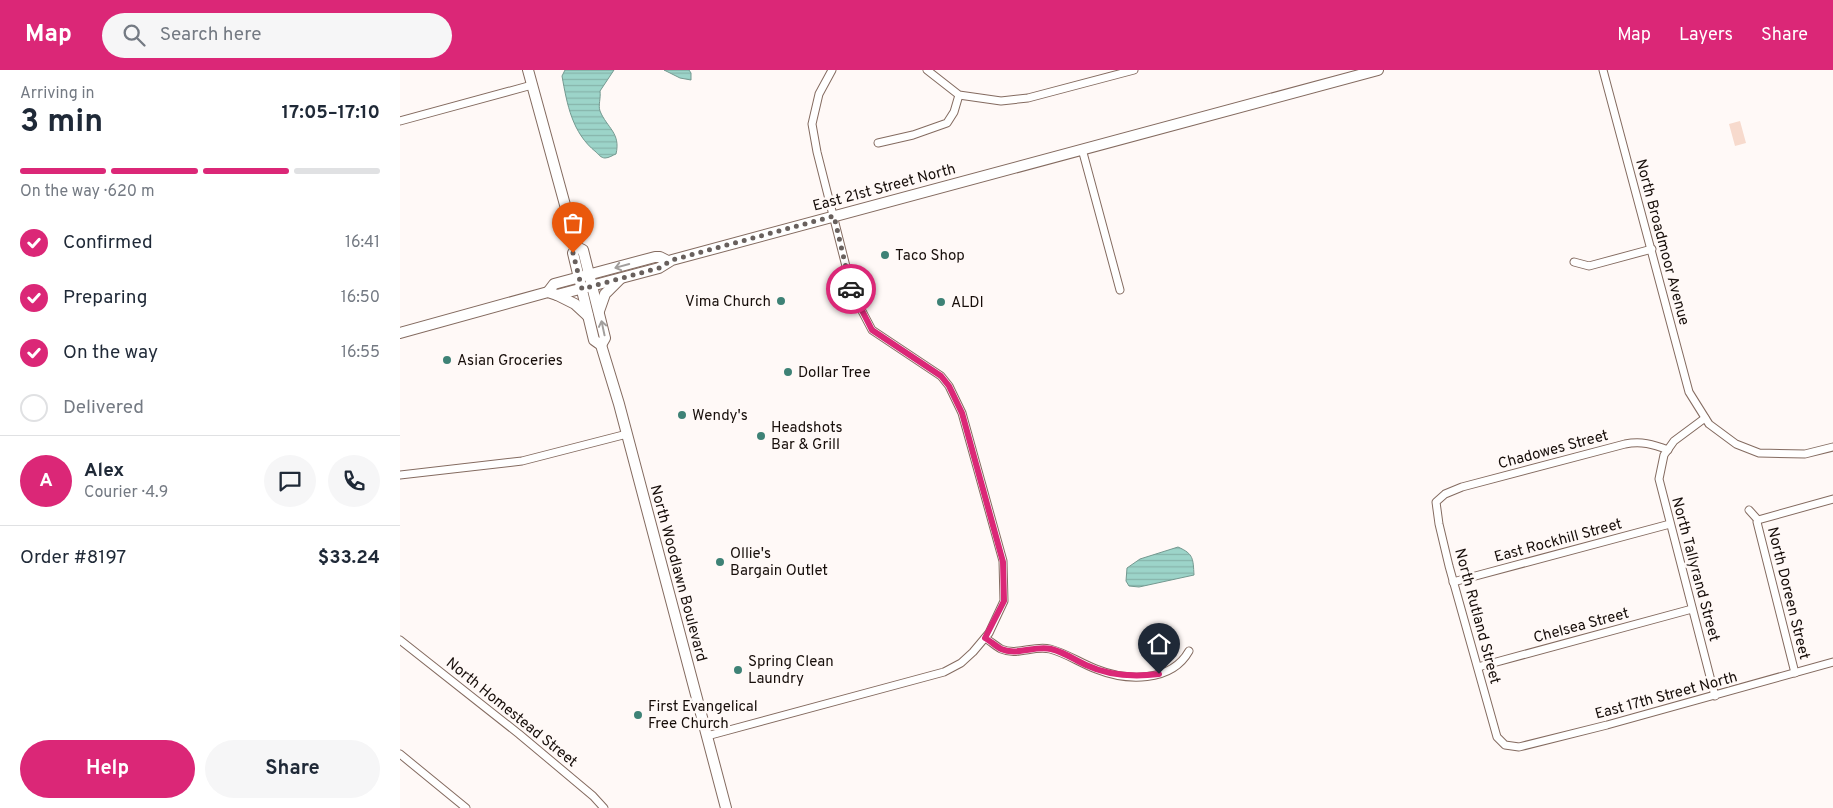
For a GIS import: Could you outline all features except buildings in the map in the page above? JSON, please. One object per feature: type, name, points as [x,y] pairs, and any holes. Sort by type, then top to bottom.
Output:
[{"type":"main road","name":"North Woodlawn Boulevard","points":[[528,70],[577,247],[582,250],[587,287],[599,310],[605,338],[602,345],[726,808]]},
{"type":"main road","name":"East 21st Street North","points":[[400,333],[659,268],[668,261],[1378,70]]},
{"type":"main road","points":[[588,316],[575,304],[552,294],[554,284],[655,257],[668,261]]},
{"type":"main road","points":[[599,310],[605,294],[620,278]]},
{"type":"main road","name":"North Woodlawn Boulevard","points":[[587,287],[588,316],[594,340],[602,345]]},
{"type":"street","points":[[707,736],[944,672],[961,663],[985,638],[1004,601],[1003,562],[962,413],[949,386],[941,376],[872,330],[853,294],[817,152],[812,124],[819,94],[832,70]]},
{"type":"street","points":[[928,70],[959,95],[1002,102],[1028,98],[1134,70]]},
{"type":"street","name":"North Broadmoor Avenue","points":[[1603,70],[1689,392],[1705,418]]},
{"type":"street","points":[[400,121],[532,85]]},
{"type":"street","points":[[878,144],[913,135],[947,123],[954,112],[959,95]]},
{"type":"street","points":[[1082,149],[1120,290]]},
{"type":"street","points":[[1574,262],[1589,266],[1652,249]]},
{"type":"street","points":[[1668,450],[1674,441],[1705,418],[1709,424],[1736,444],[1759,453],[1805,454],[1833,447]]},
{"type":"street","points":[[400,475],[522,461],[627,434]]},
{"type":"street","name":"Chadowes Street","points":[[1445,494],[1462,487],[1636,442],[1652,444],[1668,450]]},
{"type":"street","name":"North Tallyrand Street","points":[[1668,450],[1664,456],[1659,479],[1715,696]]},
{"type":"street","name":"North Rutland Street","points":[[1445,494],[1436,502],[1439,524],[1497,737],[1505,745]]},
{"type":"street","points":[[1750,510],[1758,520],[1833,500]]},
{"type":"street","name":"North Doreen Street","points":[[1758,520],[1795,673]]},
{"type":"street","name":"East Rockhill Street","points":[[1454,582],[1670,524]]},
{"type":"street","name":"Chelsea Street","points":[[1478,667],[1692,609]]},
{"type":"street","points":[[985,638],[1008,650],[1051,649],[1098,670],[1137,677],[1169,672],[1185,659],[1189,652]]},
{"type":"street","name":"North Homestead Street","points":[[400,640],[519,734],[593,796],[604,808]]},
{"type":"street","name":"East 17th Street North","points":[[1505,745],[1519,747],[1715,696],[1833,662]]},
{"type":"street","points":[[400,754],[466,808]]},
{"type":"shaded area","points":[[1740,121],[1746,143],[1735,146],[1729,124]]},
{"type":"water","points":[[565,70],[614,70],[600,91],[599,106],[617,141],[616,154],[608,158],[600,156],[581,136],[572,117],[566,97],[562,76]]},
{"type":"water","points":[[664,70],[689,70],[691,80],[680,78]]},
{"type":"water","points":[[1178,547],[1187,552],[1192,558],[1194,575],[1139,587],[1129,586],[1126,581],[1127,568],[1140,559]]},
{"type":"way so far","points":[[573,253],[582,289],[659,268],[672,260],[834,216],[851,289]]},
{"type":"place","name":"Taco Shop","points":[[885,255]]},
{"type":"place","name":"Vima Church","points":[[781,301]]},
{"type":"place","name":"ALDI","points":[[941,302]]},
{"type":"place","name":"Asian Groceries","points":[[447,360]]},
{"type":"place","name":"Dollar Tree","points":[[788,372]]},
{"type":"place","name":"Wendy's","points":[[682,415]]},
{"type":"place","name":"Headshots Bar & Grill","points":[[761,436]]},
{"type":"place","name":"Ollie's Bargain Outlet","points":[[720,562]]},
{"type":"place","name":"Spring Clean Laundry","points":[[738,670]]},
{"type":"place","name":"First Evangelical Free Church","points":[[638,715]]},
{"type":"route","points":[[851,289],[872,330],[941,376],[949,386],[962,413],[1003,562],[1004,601],[985,638],[1008,650],[1051,649],[1087,666],[1120,675],[1137,677],[1159,674]]}]
